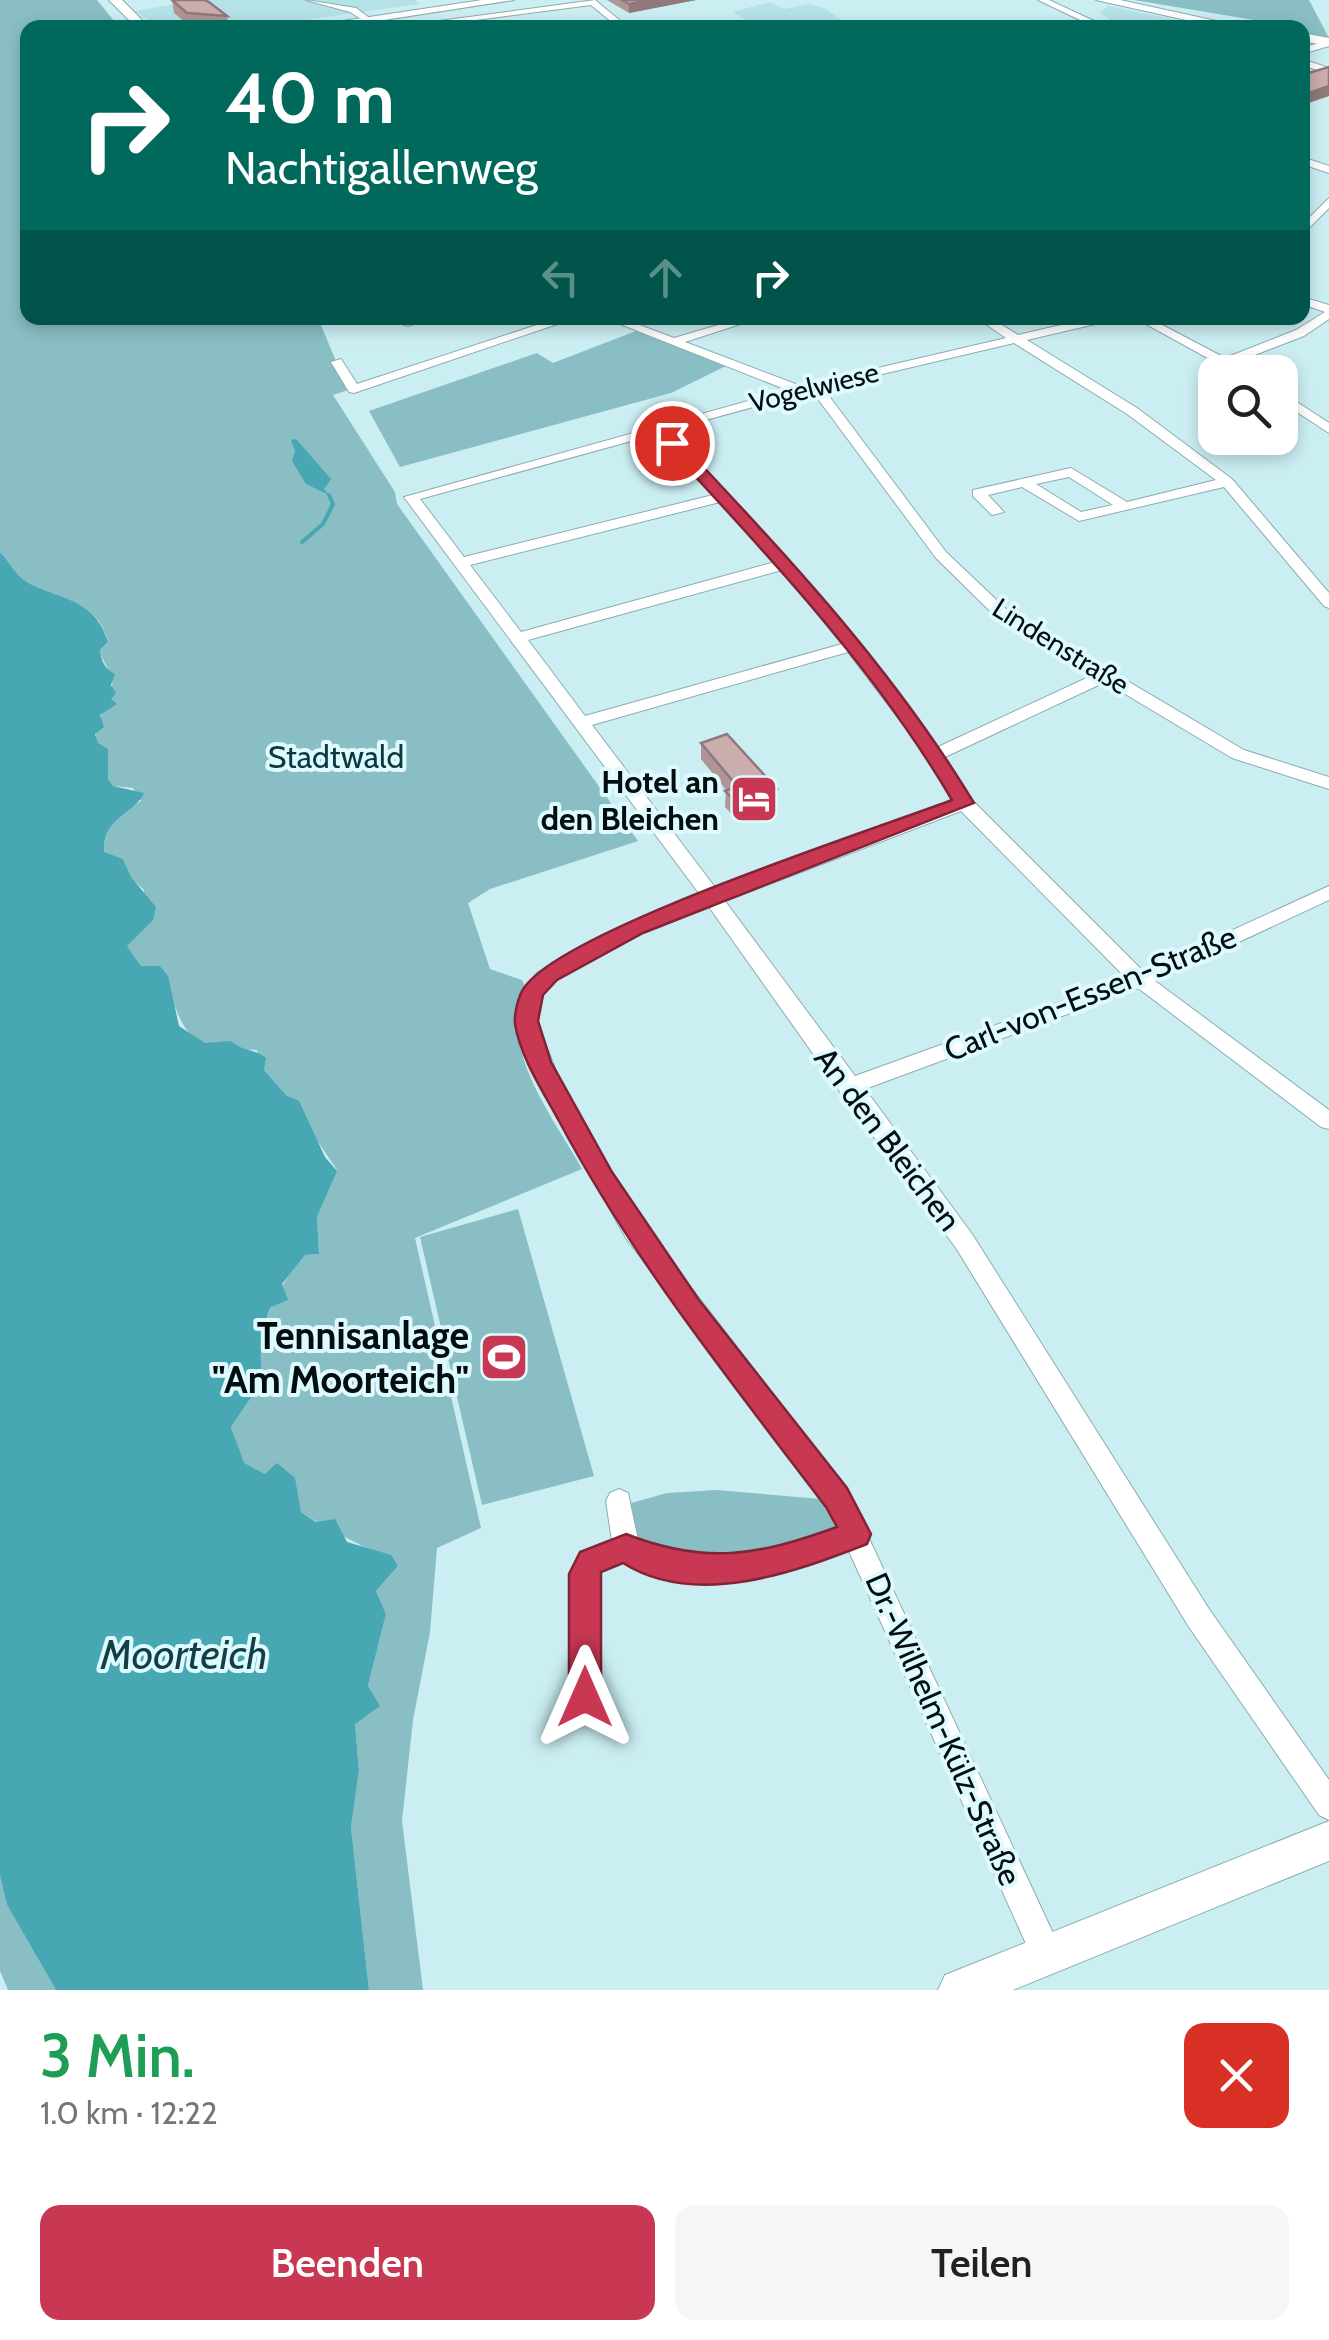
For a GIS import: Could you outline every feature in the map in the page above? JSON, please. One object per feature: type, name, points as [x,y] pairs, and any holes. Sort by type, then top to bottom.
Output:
[{"type":"main road","points":[[104,0],[122,20]]},
{"type":"main road","points":[[114,0],[135,20]]},
{"type":"main road","points":[[348,20],[482,0]]},
{"type":"main road","points":[[342,20],[508,0]]},
{"type":"main road","points":[[1102,0],[1203,20]]},
{"type":"main road","points":[[960,1990],[1329,1841]]},
{"type":"street","points":[[310,0],[365,17]]},
{"type":"street","points":[[1042,0],[1087,20]]},
{"type":"street","points":[[472,20],[592,1],[616,20]]},
{"type":"street","points":[[1310,223],[1329,201]]},
{"type":"street","points":[[1243,355],[1300,333],[1329,312]]},
{"type":"street","points":[[337,362],[354,389],[548,325]]},
{"type":"street","points":[[631,325],[807,388]]},
{"type":"street","points":[[676,341],[730,325]]},
{"type":"street","points":[[995,325],[1132,411],[1227,482],[1329,603]]},
{"type":"street","name":"Vogelwiese","points":[[411,497],[807,388],[1071,325]]},
{"type":"street","points":[[1154,325],[1212,355]]},
{"type":"street","name":"Lindenstraße","points":[[807,388],[941,555],[1014,622],[1238,754],[1329,783]]},
{"type":"street","points":[[1298,407],[1329,429]]},
{"type":"street","points":[[1312,415],[1329,410]]},
{"type":"street","points":[[659,428],[786,564],[935,755],[964,803],[1140,980],[1329,1120]]},
{"type":"street","points":[[998,512],[978,493],[1071,472],[1126,507]]},
{"type":"street","points":[[1026,483],[1079,517],[1227,482]]},
{"type":"street","name":"An den Bleichen","points":[[411,497],[964,1241],[1198,1618],[1329,1804]]},
{"type":"street","points":[[460,563],[723,497]]},
{"type":"street","points":[[517,638],[786,564]]},
{"type":"street","points":[[579,723],[852,646]]},
{"type":"street","points":[[935,755],[1108,674]]},
{"type":"street","name":"Dr.-Wilhelm-Külz-Straße","points":[[964,803],[636,928],[549,975],[532,993],[526,1021],[553,1089],[634,1230],[837,1497],[1048,1957]]},
{"type":"street","name":"Carl-von-Essen-Straße","points":[[848,1087],[1140,980],[1329,892]]},
{"type":"street","points":[[618,1501],[626,1548],[644,1559],[683,1568],[734,1568],[792,1558],[856,1534]]},
{"type":"street","points":[[585,1697],[584,1574],[590,1562],[626,1548]]},
{"type":"shaded area","points":[[201,0],[415,0],[420,4],[304,20],[149,20],[134,11]]},
{"type":"shaded area","points":[[770,2],[784,9],[809,4],[824,8],[841,20],[746,20],[733,12]]},
{"type":"shaded area","points":[[1108,6],[1178,20],[1111,20],[1100,13]]},
{"type":"green space","name":"Stadtwald","points":[[0,0],[97,0],[113,20],[20,20],[20,325],[321,325],[348,390],[333,395],[395,492],[397,504],[638,841],[490,889],[468,903],[490,969],[522,980],[525,987],[518,1009],[517,1033],[523,1057],[544,1105],[582,1169],[415,1238],[481,1528],[437,1548],[430,1632],[413,1720],[402,1821],[423,1990],[369,1990],[351,1827],[359,1771],[355,1724],[369,1711],[368,1686],[386,1614],[376,1591],[398,1566],[301,1512],[294,1478],[265,1474],[243,1463],[231,1427],[263,1380],[264,1329],[276,1298],[305,1255],[319,1254],[317,1217],[337,1170],[287,1096],[264,1070],[257,1050],[211,1045],[188,1031],[160,966],[141,966],[126,945],[138,933],[144,890],[131,878],[123,859],[104,853],[104,844],[114,822],[141,801],[133,788],[113,786],[108,779],[107,750],[97,743],[97,727],[112,689],[100,650],[108,642],[103,628],[86,609],[27,582],[0,552]]},
{"type":"green space","points":[[1134,0],[1309,0],[1329,38],[1310,35],[1310,20],[1254,20]]},
{"type":"green space","points":[[636,331],[728,365],[671,393],[400,467],[369,411],[537,353],[553,363]]},
{"type":"green space","name":"Tennisanlage \"Am Moorteich\"","points":[[518,1209],[594,1476],[482,1505],[420,1237]]},
{"type":"green space","points":[[717,1490],[821,1499],[840,1536],[734,1566],[644,1557],[621,1506],[667,1493]]},
{"type":"green space","points":[[0,1876],[7,1905],[56,1990],[8,1990],[0,1971]]},
{"type":"water","points":[[296,439],[331,479],[324,489],[329,495],[306,484],[292,461],[295,451],[291,440]]},
{"type":"water","name":"Moorteich","points":[[0,552],[27,582],[85,608],[108,642],[100,650],[104,664],[115,674],[111,685],[116,693],[111,699],[117,704],[100,715],[104,727],[95,734],[98,743],[108,749],[108,779],[113,786],[144,793],[108,831],[104,852],[123,859],[131,877],[156,907],[153,920],[127,946],[141,966],[160,966],[168,976],[179,1026],[205,1043],[231,1041],[266,1058],[264,1070],[287,1096],[299,1101],[325,1157],[337,1171],[317,1217],[319,1254],[305,1255],[282,1284],[288,1300],[271,1307],[267,1316],[261,1352],[263,1380],[231,1427],[244,1463],[265,1474],[277,1463],[295,1478],[301,1512],[316,1522],[335,1519],[347,1542],[391,1555],[398,1566],[376,1591],[386,1614],[368,1686],[380,1706],[355,1724],[359,1771],[351,1827],[369,1990],[56,1990],[7,1905],[0,1876]]},
{"type":"building","points":[[172,0],[204,0],[227,16],[187,13]]},
{"type":"building","points":[[1329,67],[1329,86],[1310,93],[1310,73]]},
{"type":"building","points":[[727,734],[777,789],[736,802],[725,791],[737,786],[701,743]]},
{"type":"waterway","points":[[302,542],[323,524],[333,504],[329,495]]},
{"type":"place","name":"Hotel an den Bleichen","points":[[754,799]]},
{"type":"place","name":"Tennisanlage \"Am Moorteich\"","points":[[504,1357]]},
{"type":"route","points":[[585,1697],[584,1574],[590,1562],[626,1548],[644,1559],[683,1568],[734,1568],[792,1558],[856,1534],[837,1497],[690,1308],[603,1180],[539,1062],[526,1021],[532,993],[549,975],[636,928],[964,803],[935,755],[786,564],[672,443]]}]
